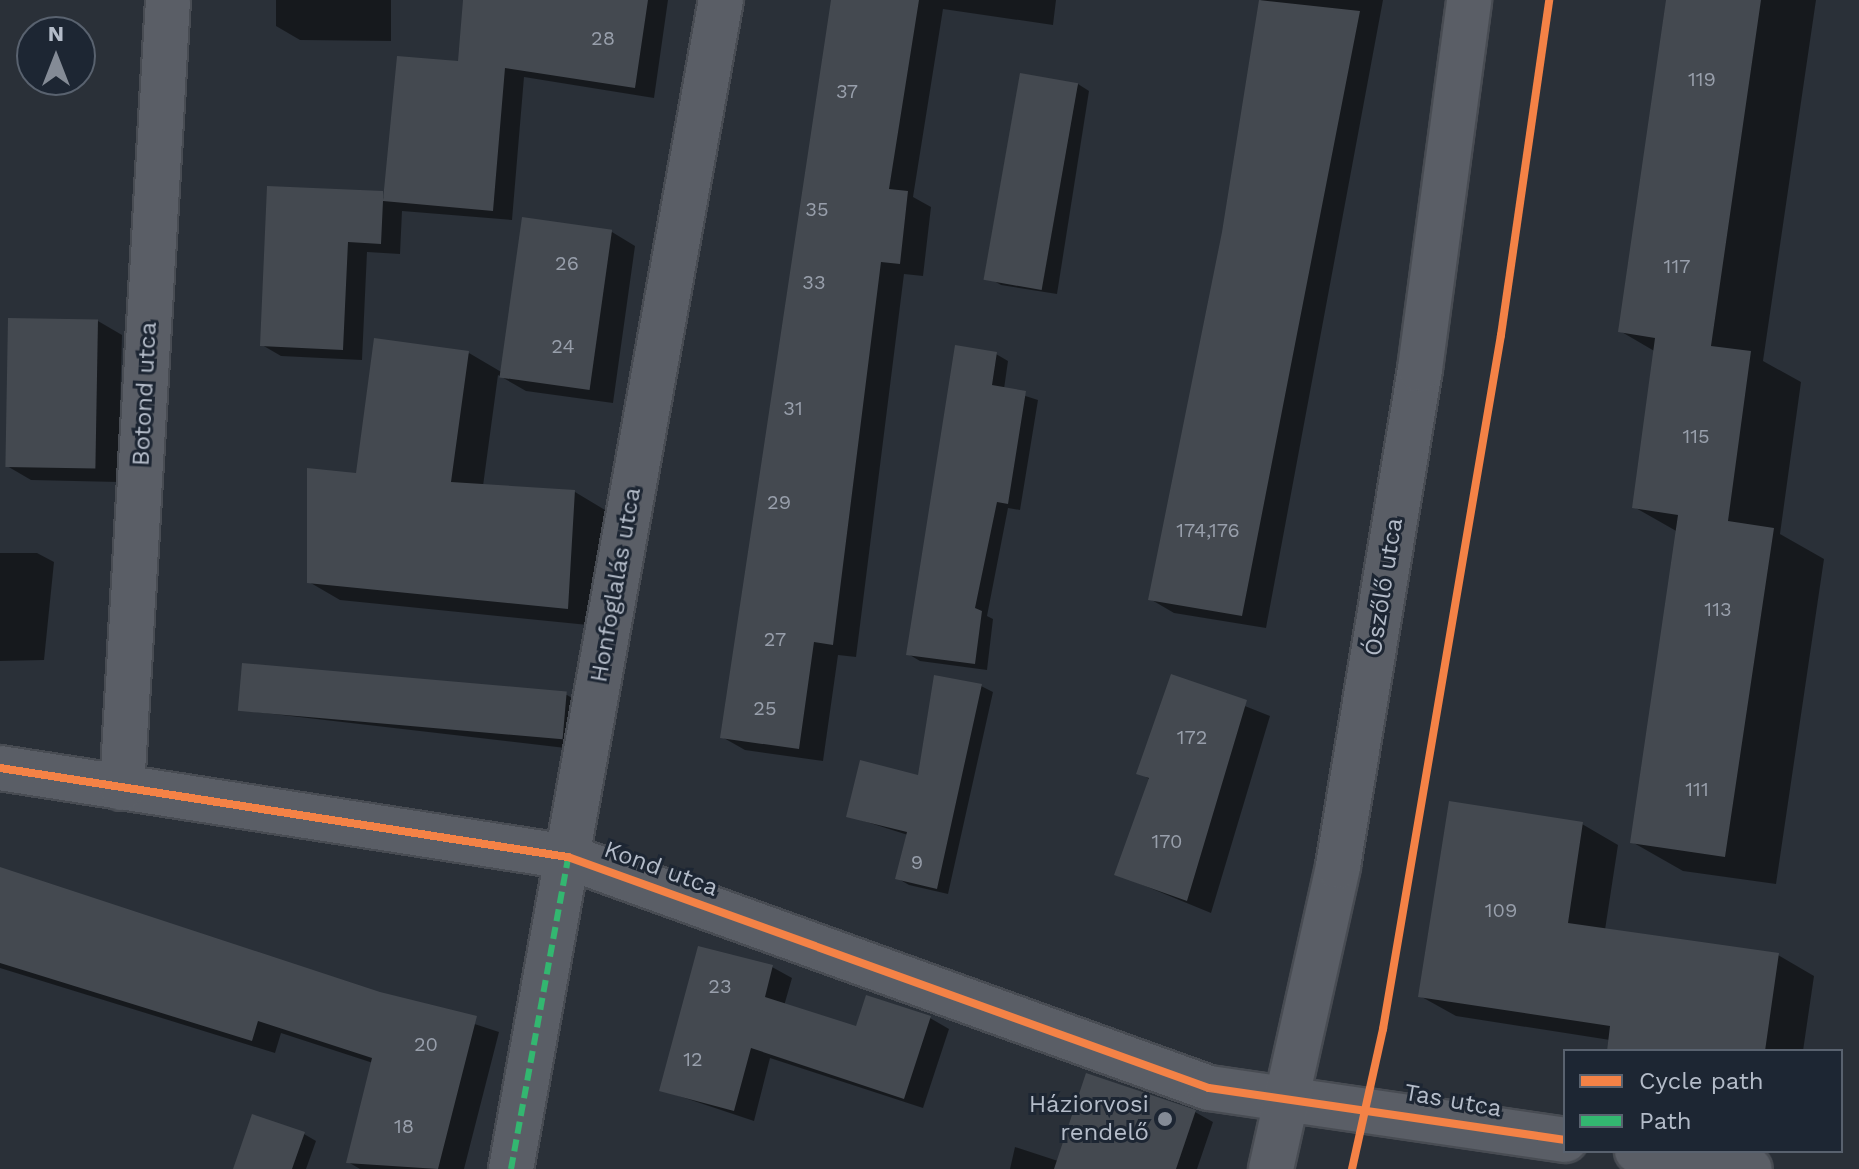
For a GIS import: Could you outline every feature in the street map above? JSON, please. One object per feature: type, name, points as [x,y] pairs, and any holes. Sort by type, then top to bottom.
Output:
[{"type":"street","name":"Botond utca","points":[[122,788],[168,0]]},
{"type":"street","name":"Honfoglalás utca","points":[[511,1169],[721,0]]},
{"type":"street","name":"Ószőlő utca","points":[[1271,1169],[1344,835],[1420,369],[1469,0]]},
{"type":"street","name":"Kond utca","points":[[0,768],[568,857],[1209,1088],[1286,1094]]},
{"type":"street","name":"Tas utca","points":[[1286,1094],[1563,1140]]},
{"type":"street","points":[[1650,1153],[1750,1169]]},
{"type":"building","points":[[463,0],[648,0],[635,88],[505,68],[493,211],[383,201],[381,244],[348,242],[343,350],[260,346],[267,186],[383,191],[383,200],[397,56],[458,61]]},
{"type":"building","points":[[831,0],[919,0],[889,189],[908,191],[900,264],[881,262],[833,645],[814,642],[799,749],[720,738]]},
{"type":"building","points":[[1259,0],[1360,11],[1242,616],[1148,600],[1222,232]]},
{"type":"building","points":[[1666,0],[1761,0],[1711,346],[1751,351],[1728,521],[1774,528],[1725,857],[1630,843],[1678,515],[1632,508],[1655,338],[1618,332]]},
{"type":"building","points":[[1020,73],[1078,83],[1042,290],[984,280]]},
{"type":"building","points":[[522,217],[612,230],[590,390],[499,377]]},
{"type":"building","points":[[8,318],[98,320],[95,469],[5,467]]},
{"type":"building","points":[[374,338],[469,351],[451,482],[575,490],[568,609],[307,583],[307,468],[356,473]]},
{"type":"building","points":[[955,345],[997,352],[992,385],[1026,391],[1008,504],[997,502],[975,608],[982,611],[975,664],[906,655]]},
{"type":"building","points":[[242,663],[567,691],[563,739],[238,711]]},
{"type":"building","points":[[1171,674],[1247,700],[1187,901],[1114,875],[1149,778],[1136,774]]},
{"type":"building","points":[[934,675],[982,684],[937,889],[895,879],[907,832],[846,817],[860,760],[918,775]]},
{"type":"building","points":[[1449,801],[1583,822],[1568,923],[1779,953],[1765,1049],[1607,1049],[1610,1026],[1418,997]]},
{"type":"building","points":[[0,867],[380,992],[477,1016],[438,1169],[346,1163],[372,1058],[258,1021],[252,1041],[0,963]]},
{"type":"building","points":[[698,946],[773,965],[765,997],[856,1026],[866,995],[931,1016],[904,1099],[751,1048],[734,1111],[659,1091]]},
{"type":"building","points":[[1086,1073],[1196,1110],[1176,1169],[1054,1169]]},
{"type":"building","points":[[252,1114],[305,1132],[292,1169],[233,1169]]},
{"type":"marked path","points":[[511,1169],[568,857]]},
{"type":"cycle path","points":[[1352,1169],[1383,1029],[1501,335],[1549,0]]},
{"type":"cycle path","points":[[0,768],[568,857],[1209,1088],[1563,1140]]},
{"type":"place","name":"Háziorvosi rendelő","points":[[1165,1119]]}]
